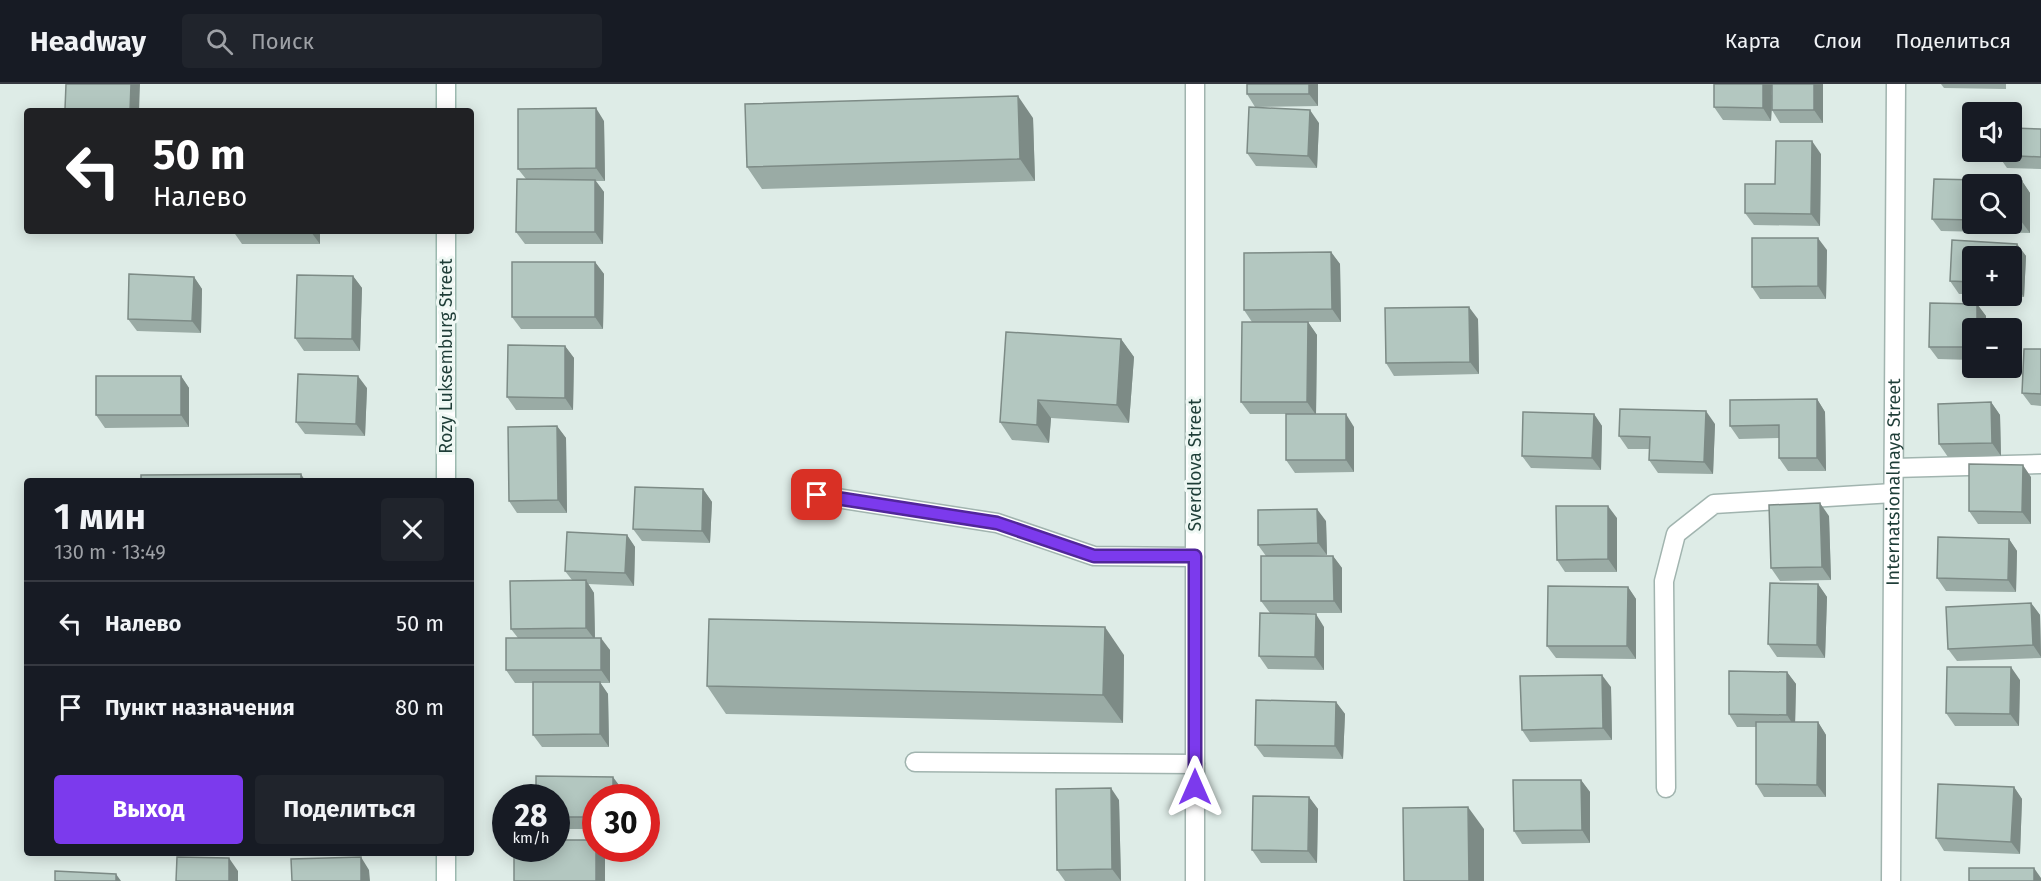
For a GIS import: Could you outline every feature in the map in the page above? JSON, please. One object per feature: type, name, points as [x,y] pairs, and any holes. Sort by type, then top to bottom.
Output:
[{"type":"street","points":[[446,84],[446,108]]},
{"type":"street","name":"Sverdlova Street","points":[[1195,84],[1195,881]]},
{"type":"street","name":"Internatsionalnaya Street","points":[[1891,881],[1896,84]]},
{"type":"street","name":"Rozy Luksemburg Street","points":[[446,234],[446,478]]},
{"type":"street","points":[[1894,468],[2041,464]]},
{"type":"street","points":[[1666,788],[1664,581],[1676,534],[1714,504],[1893,493]]},
{"type":"street","points":[[817,495],[997,523],[1094,556],[1195,556]]},
{"type":"street","points":[[915,762],[1195,764]]},
{"type":"street","points":[[446,856],[446,881]]},
{"type":"building","points":[[66,84],[131,84],[130,108],[65,108]]},
{"type":"building","points":[[1247,84],[1309,84],[1309,94],[1247,94]]},
{"type":"building","points":[[1714,84],[1763,84],[1763,108],[1714,107]]},
{"type":"building","points":[[1772,84],[1814,84],[1814,110],[1772,110]]},
{"type":"building","points":[[1018,96],[1020,159],[747,167],[745,104]]},
{"type":"building","points":[[1249,107],[1310,110],[1308,156],[1247,153]]},
{"type":"building","points":[[596,108],[596,168],[518,169],[518,109]]},
{"type":"building","points":[[2022,128],[2041,129],[2041,157],[2022,156]]},
{"type":"building","points":[[1776,141],[1812,141],[1811,214],[1745,213],[1745,184],[1775,184]]},
{"type":"building","points":[[517,179],[595,180],[595,232],[516,232]]},
{"type":"building","points":[[1934,179],[1962,180],[1962,220],[1932,219]]},
{"type":"building","points":[[1752,238],[1818,238],[1818,286],[1752,287]]},
{"type":"building","points":[[1952,240],[2017,244],[2017,246],[1962,246],[1962,282],[1950,281]]},
{"type":"building","points":[[1331,252],[1332,309],[1244,310],[1244,253]]},
{"type":"building","points":[[512,262],[595,262],[595,317],[512,317]]},
{"type":"building","points":[[129,274],[194,277],[192,321],[128,319]]},
{"type":"building","points":[[297,275],[353,276],[352,339],[295,338]]},
{"type":"building","points":[[1930,303],[1977,306],[1977,318],[1962,318],[1962,347],[1929,347]]},
{"type":"building","points":[[1469,307],[1470,362],[1386,363],[1385,308]]},
{"type":"building","points":[[1242,322],[1308,322],[1307,402],[1241,402]]},
{"type":"building","points":[[1006,332],[1121,339],[1117,405],[1038,400],[1037,425],[1000,422]]},
{"type":"building","points":[[508,345],[565,346],[565,398],[507,397]]},
{"type":"building","points":[[2024,349],[2041,349],[2041,394],[2022,393]]},
{"type":"building","points":[[298,374],[358,376],[356,424],[296,422]]},
{"type":"building","points":[[96,376],[181,376],[181,415],[96,415]]},
{"type":"building","points":[[1817,399],[1817,458],[1779,458],[1779,425],[1730,426],[1730,400]]},
{"type":"building","points":[[1991,402],[1992,443],[1939,444],[1938,404]]},
{"type":"building","points":[[1620,409],[1706,411],[1704,462],[1649,460],[1650,437],[1619,436]]},
{"type":"building","points":[[1523,412],[1594,414],[1592,458],[1522,456]]},
{"type":"building","points":[[1286,414],[1346,414],[1346,460],[1286,460]]},
{"type":"building","points":[[557,426],[558,500],[509,501],[508,427]]},
{"type":"building","points":[[1969,464],[2023,465],[2022,512],[1969,511]]},
{"type":"building","points":[[301,474],[301,478],[141,478],[141,475]]},
{"type":"building","points":[[635,487],[703,489],[702,531],[633,529]]},
{"type":"building","points":[[1820,503],[1822,567],[1771,568],[1769,505]]},
{"type":"building","points":[[1556,506],[1608,506],[1608,559],[1557,560]]},
{"type":"building","points":[[1317,509],[1318,543],[1258,545],[1258,510]]},
{"type":"building","points":[[567,532],[627,535],[625,573],[565,571]]},
{"type":"building","points":[[1938,537],[2009,539],[2008,580],[1937,578]]},
{"type":"building","points":[[1261,556],[1333,556],[1334,601],[1261,601]]},
{"type":"building","points":[[586,580],[586,628],[511,629],[510,581]]},
{"type":"building","points":[[1770,583],[1818,584],[1817,645],[1768,644]]},
{"type":"building","points":[[1548,586],[1628,587],[1627,646],[1547,646]]},
{"type":"building","points":[[2031,603],[2033,645],[1948,649],[1946,607]]},
{"type":"building","points":[[1260,613],[1316,614],[1315,657],[1259,656]]},
{"type":"building","points":[[709,619],[1105,627],[1103,695],[707,686]]},
{"type":"building","points":[[506,638],[601,638],[601,670],[506,670]]},
{"type":"building","points":[[1947,667],[2011,667],[2010,714],[1946,713]]},
{"type":"building","points":[[1729,671],[1787,672],[1787,715],[1729,714]]},
{"type":"building","points":[[1602,675],[1603,728],[1522,730],[1520,676]]},
{"type":"building","points":[[533,682],[600,682],[600,734],[533,735]]},
{"type":"building","points":[[1256,700],[1336,702],[1335,746],[1255,745]]},
{"type":"building","points":[[1756,722],[1818,722],[1817,785],[1756,784]]},
{"type":"building","points":[[536,776],[613,777],[613,784],[582,784],[582,817],[570,817],[570,784],[536,784]]},
{"type":"building","points":[[1513,780],[1581,780],[1582,830],[1514,831]]},
{"type":"building","points":[[1938,784],[2014,787],[2011,842],[1936,838]]},
{"type":"building","points":[[1111,788],[1112,869],[1057,870],[1056,789]]},
{"type":"building","points":[[1253,796],[1309,797],[1308,851],[1252,850]]},
{"type":"building","points":[[1468,807],[1469,881],[1404,881],[1403,808]]},
{"type":"building","points":[[570,840],[582,840],[582,862],[596,862],[596,881],[514,881],[514,862],[570,862]]},
{"type":"building","points":[[177,857],[229,858],[229,881],[176,881]]},
{"type":"building","points":[[361,857],[361,881],[292,881],[291,859]]},
{"type":"building","points":[[1969,868],[2034,868],[2034,881],[1969,881]]},
{"type":"building","points":[[55,871],[116,874],[116,881],[55,881]]},
{"type":"route","points":[[817,495],[997,523],[1094,556],[1195,556],[1195,787]]}]
